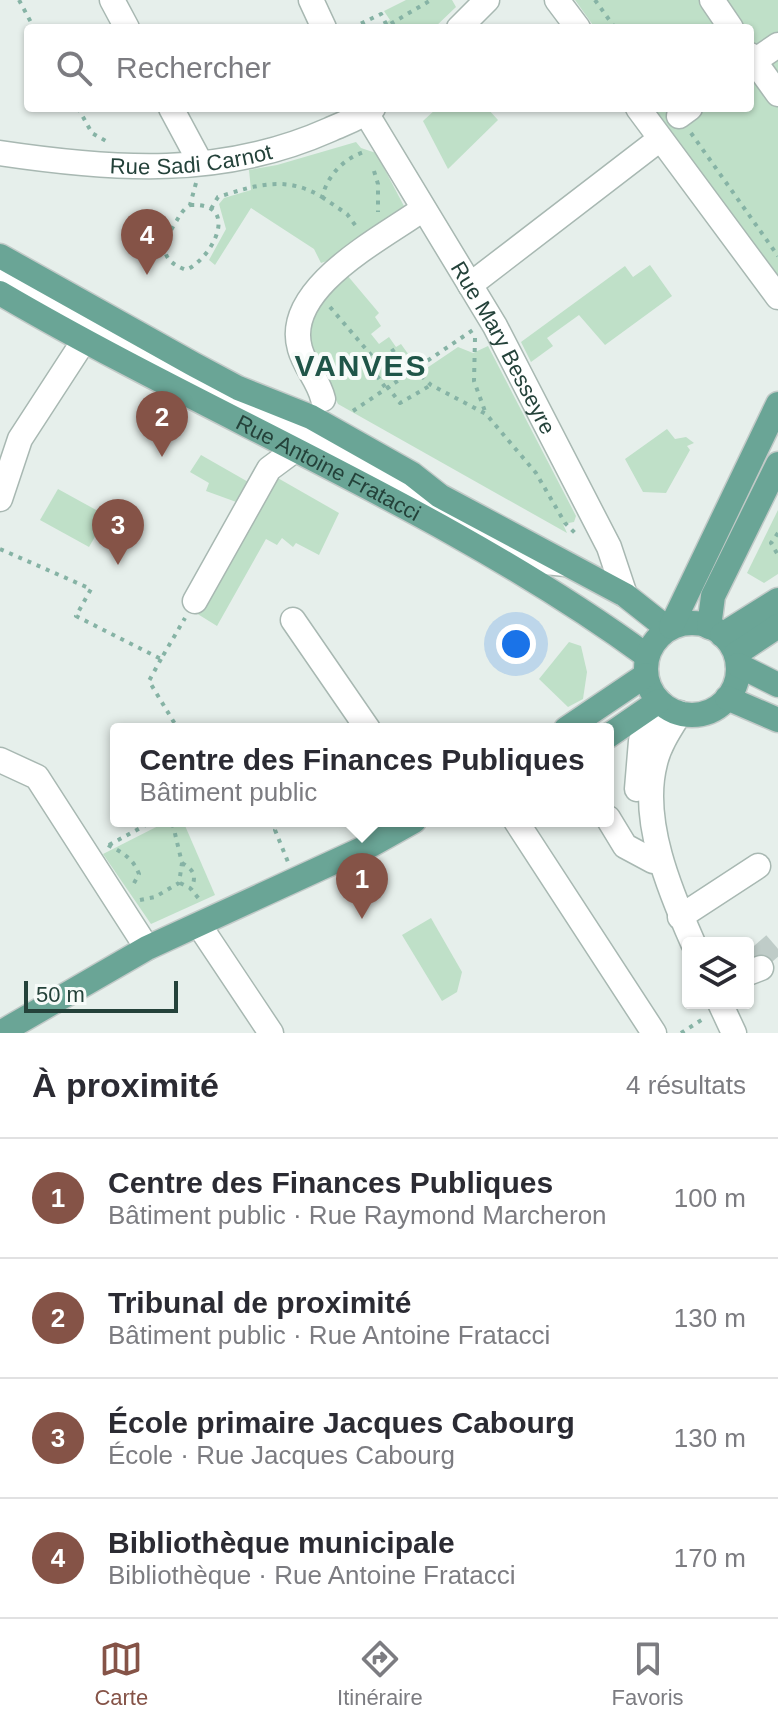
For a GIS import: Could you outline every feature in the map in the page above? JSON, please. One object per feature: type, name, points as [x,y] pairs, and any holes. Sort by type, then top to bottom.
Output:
[{"type":"main road","name":"Rue Antoine Fratacci","points":[[0,256],[204,370],[311,417],[412,474],[440,496],[625,595],[670,628]]},
{"type":"main road","name":"Rue Antoine Fratacci","points":[[0,293],[83,342],[296,449],[594,617],[647,665]]},
{"type":"main road","points":[[574,723],[647,665],[654,642],[670,628],[778,404]]},
{"type":"main road","points":[[647,665],[659,701],[680,713],[709,712],[727,698],[736,683],[713,596],[778,464]]},
{"type":"main road","points":[[726,645],[778,600]]},
{"type":"main road","points":[[670,628],[691,623],[778,685]]},
{"type":"main road","points":[[726,645],[778,626]]},
{"type":"main road","points":[[727,698],[778,720]]},
{"type":"main road","points":[[614,732],[659,701]]},
{"type":"main road","points":[[0,1033],[147,948],[402,827]]},
{"type":"street","points":[[112,0],[125,24]]},
{"type":"street","points":[[311,0],[322,24]]},
{"type":"street","points":[[557,0],[575,24]]},
{"type":"street","points":[[712,0],[728,24]]},
{"type":"street","points":[[754,59],[778,45]]},
{"type":"street","points":[[754,63],[778,94]]},
{"type":"street","points":[[173,112],[200,162]]},
{"type":"street","name":"Rue Sadi Carnot","points":[[0,153],[88,166],[169,169],[283,148],[364,112]]},
{"type":"street","name":"Rue Mary Besseyre","points":[[369,112],[423,209],[432,240],[470,285],[495,326],[609,547],[625,595]]},
{"type":"street","points":[[641,112],[778,297]]},
{"type":"street","points":[[470,285],[660,139]]},
{"type":"street","points":[[323,399],[299,347],[299,324],[316,291],[330,273],[423,209]]},
{"type":"street","name":"Rue Antoine Fratacci","points":[[0,269],[205,386],[326,446],[534,561],[566,564]]},
{"type":"street","points":[[0,499],[20,439],[83,342]]},
{"type":"street","points":[[190,609],[269,469],[296,449]]},
{"type":"street","points":[[293,620],[364,723]]},
{"type":"street","points":[[659,701],[641,741],[637,794],[653,861],[668,881]]},
{"type":"street","points":[[680,713],[662,743],[651,785],[654,821],[668,881],[690,937]]},
{"type":"street","points":[[0,760],[37,777],[98,850],[147,948]]},
{"type":"street","points":[[520,827],[654,1033]]},
{"type":"street","points":[[613,827],[625,846],[653,861]]},
{"type":"street","points":[[680,917],[758,866]]},
{"type":"street","points":[[199,925],[271,1033]]},
{"type":"street","points":[[723,1009],[734,1033]]},
{"type":"path","points":[[19,0],[32,24]]},
{"type":"path","points":[[390,24],[431,0]]},
{"type":"path","points":[[595,0],[612,24]]},
{"type":"path","points":[[360,24],[381,14],[386,24]]},
{"type":"path","points":[[80,112],[92,133],[110,142]]},
{"type":"path","points":[[685,112],[778,256]]},
{"type":"path","points":[[322,197],[326,184],[344,161],[368,151],[378,184],[380,208],[375,218]]},
{"type":"path","points":[[190,205],[211,209],[219,218],[220,229],[198,265],[186,270],[172,265],[164,256],[164,242],[184,209],[190,205],[200,162]]},
{"type":"path","points":[[211,209],[218,197],[272,182],[295,184],[347,214],[366,240]]},
{"type":"path","points":[[359,231],[365,226]]},
{"type":"path","points":[[316,291],[377,362]]},
{"type":"path","points":[[353,411],[476,328]]},
{"type":"path","points":[[431,385],[400,403],[370,366],[395,349],[412,370],[431,385],[486,414]]},
{"type":"path","points":[[475,351],[474,381],[486,414],[536,473],[565,523],[583,542]]},
{"type":"path","points":[[778,533],[771,543],[778,555]]},
{"type":"path","points":[[0,549],[91,589],[76,616],[163,657]]},
{"type":"path","points":[[174,723],[149,681],[190,609]]},
{"type":"path","points":[[98,850],[142,827]]},
{"type":"path","points":[[98,850],[128,855],[139,874],[133,886],[140,900],[155,897],[179,883],[182,863],[173,827]]},
{"type":"path","points":[[277,827],[275,830],[294,880]]},
{"type":"path","points":[[182,863],[192,869],[191,889]]},
{"type":"green space","points":[[406,0],[452,0],[456,7],[438,24],[383,24],[390,20],[384,11]]},
{"type":"green space","points":[[575,0],[778,0],[778,277],[657,112],[754,112],[754,24],[592,24]]},
{"type":"green space","points":[[433,112],[491,112],[498,120],[448,169],[423,121]]},
{"type":"green space","points":[[356,142],[361,148],[376,153],[405,208],[336,258],[321,263],[314,249],[251,208],[215,265],[209,260],[226,229],[219,204],[224,198],[251,190],[249,170]]},
{"type":"green space","points":[[650,265],[672,296],[605,345],[579,315],[547,338],[553,346],[531,362],[521,342],[625,266],[633,277]]},
{"type":"green space","points":[[347,275],[379,313],[375,317],[381,326],[371,334],[379,344],[389,337],[396,347],[401,344],[421,372],[458,347],[473,353],[488,346],[576,516],[574,522],[563,524],[567,533],[338,404],[306,340],[306,328],[323,298]]},
{"type":"green space","points":[[667,429],[675,439],[686,437],[694,443],[687,446],[690,450],[666,493],[643,492],[625,459]]},
{"type":"green space","points":[[201,455],[250,483],[239,503],[206,491],[209,483],[190,472]]},
{"type":"green space","points":[[276,477],[339,513],[319,555],[296,543],[293,547],[282,538],[277,545],[266,539],[217,626],[196,613]]},
{"type":"green space","points":[[58,489],[107,516],[89,547],[40,520]]},
{"type":"green space","points":[[778,510],[778,574],[764,583],[747,573]]},
{"type":"green space","points":[[569,642],[581,646],[587,672],[583,699],[568,707],[539,679]]},
{"type":"green space","points":[[156,827],[186,827],[215,895],[151,924],[103,854]]},
{"type":"green space","points":[[431,918],[462,972],[457,992],[442,1001],[402,935]]},
{"type":"tunnel","points":[[756,960],[778,941]]},
{"type":"place","name":"Bibliothèque municipale","points":[[147,275]]},
{"type":"place","name":"Tribunal de proximité","points":[[162,457]]},
{"type":"place","name":"École primaire Jacques Cabourg","points":[[118,565]]},
{"type":"place","name":"Centre des Finances Publiques","points":[[362,919]]},
{"type":"district","name":"VANVES","points":[[361,366]]}]
